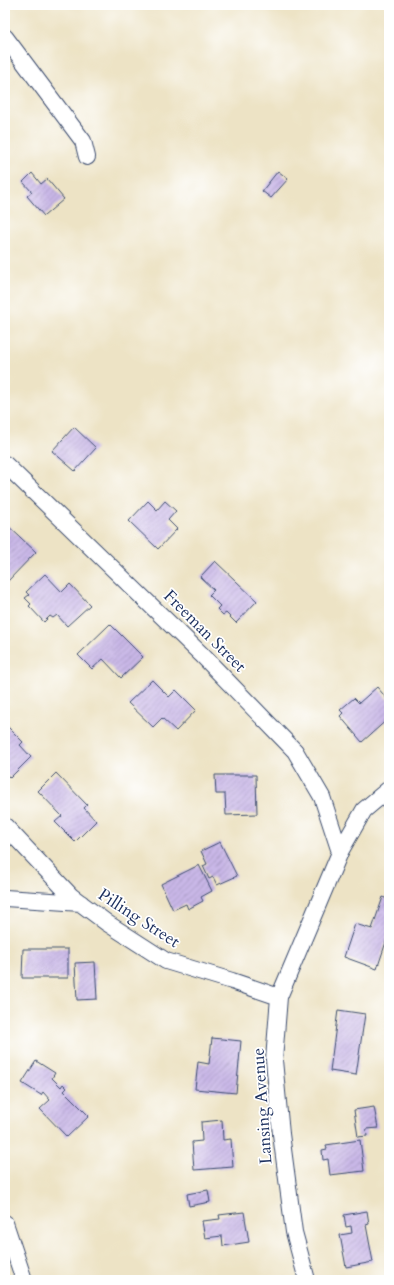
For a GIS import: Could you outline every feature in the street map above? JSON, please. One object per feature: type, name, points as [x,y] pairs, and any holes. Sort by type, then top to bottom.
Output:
[{"type":"street","points":[[5,37],[83,141],[87,157]]},
{"type":"street","name":"Freeman Street","points":[[5,464],[180,633],[295,751],[322,797],[340,852]]},
{"type":"street","name":"Lansing Avenue","points":[[307,1280],[294,1232],[281,1134],[274,1060],[279,997],[340,852],[364,810],[389,789]]},
{"type":"street","name":"Pilling Street","points":[[5,826],[72,896],[107,923],[166,961],[279,997]]},
{"type":"street","points":[[5,898],[81,903]]},
{"type":"street","points":[[5,1223],[24,1280]]},
{"type":"building","points":[[278,171],[288,179],[271,198],[262,191]]},
{"type":"building","points":[[32,173],[41,184],[47,179],[64,199],[44,216],[27,196],[32,192],[23,182]]},
{"type":"building","points":[[74,427],[96,448],[75,471],[52,451]]},
{"type":"building","points":[[148,501],[157,510],[165,501],[176,511],[168,520],[177,529],[158,549],[129,521]]},
{"type":"building","points":[[5,523],[36,552],[6,583],[5,582]]},
{"type":"building","points":[[215,561],[257,601],[236,623],[226,613],[223,615],[217,609],[220,606],[209,595],[214,590],[200,577]]},
{"type":"building","points":[[45,574],[62,592],[70,584],[90,605],[67,626],[57,615],[53,618],[50,616],[44,622],[29,606],[31,604],[25,598],[29,595],[26,592]]},
{"type":"building","points":[[110,624],[143,657],[121,678],[103,659],[92,669],[78,655]]},
{"type":"building","points":[[152,680],[169,697],[176,690],[196,710],[176,731],[162,718],[153,727],[128,703]]},
{"type":"building","points":[[377,687],[389,701],[389,718],[362,742],[340,716],[343,713],[340,710],[354,698],[359,703]]},
{"type":"building","points":[[5,724],[23,742],[20,745],[31,757],[10,778],[5,773]]},
{"type":"building","points":[[56,773],[87,805],[84,808],[96,821],[75,842],[55,822],[62,816],[38,791]]},
{"type":"building","points":[[215,775],[256,775],[257,814],[226,815],[225,794],[216,794]]},
{"type":"building","points":[[220,842],[237,876],[217,885],[213,877],[209,879],[203,866],[207,864],[201,851]]},
{"type":"building","points":[[199,865],[212,891],[201,897],[203,901],[188,909],[186,904],[173,910],[161,884]]},
{"type":"building","points":[[383,897],[389,900],[389,933],[377,969],[344,957],[355,924],[372,929]]},
{"type":"building","points":[[23,949],[68,949],[68,978],[22,978]]},
{"type":"building","points":[[95,962],[97,999],[77,1000],[75,963]]},
{"type":"building","points":[[338,1010],[365,1014],[356,1075],[330,1071]]},
{"type":"building","points":[[212,1038],[241,1041],[236,1093],[195,1089],[198,1062],[209,1064]]},
{"type":"building","points":[[36,1061],[55,1073],[52,1078],[61,1087],[63,1084],[67,1088],[64,1091],[89,1116],[67,1137],[40,1109],[50,1100],[43,1092],[41,1095],[22,1083]]},
{"type":"building","points":[[374,1107],[378,1128],[366,1129],[367,1136],[358,1137],[354,1110]]},
{"type":"building","points":[[222,1120],[223,1140],[231,1139],[233,1167],[194,1170],[192,1142],[202,1141],[201,1122]]},
{"type":"building","points":[[360,1140],[364,1171],[330,1175],[328,1159],[323,1160],[322,1150],[327,1149],[326,1145]]},
{"type":"building","points":[[208,1190],[210,1202],[189,1206],[187,1194]]},
{"type":"building","points":[[367,1211],[369,1224],[366,1225],[373,1262],[346,1267],[340,1235],[352,1233],[351,1226],[346,1227],[344,1215]]},
{"type":"building","points":[[244,1212],[249,1242],[223,1246],[222,1236],[205,1238],[202,1221],[220,1219],[219,1215]]}]
